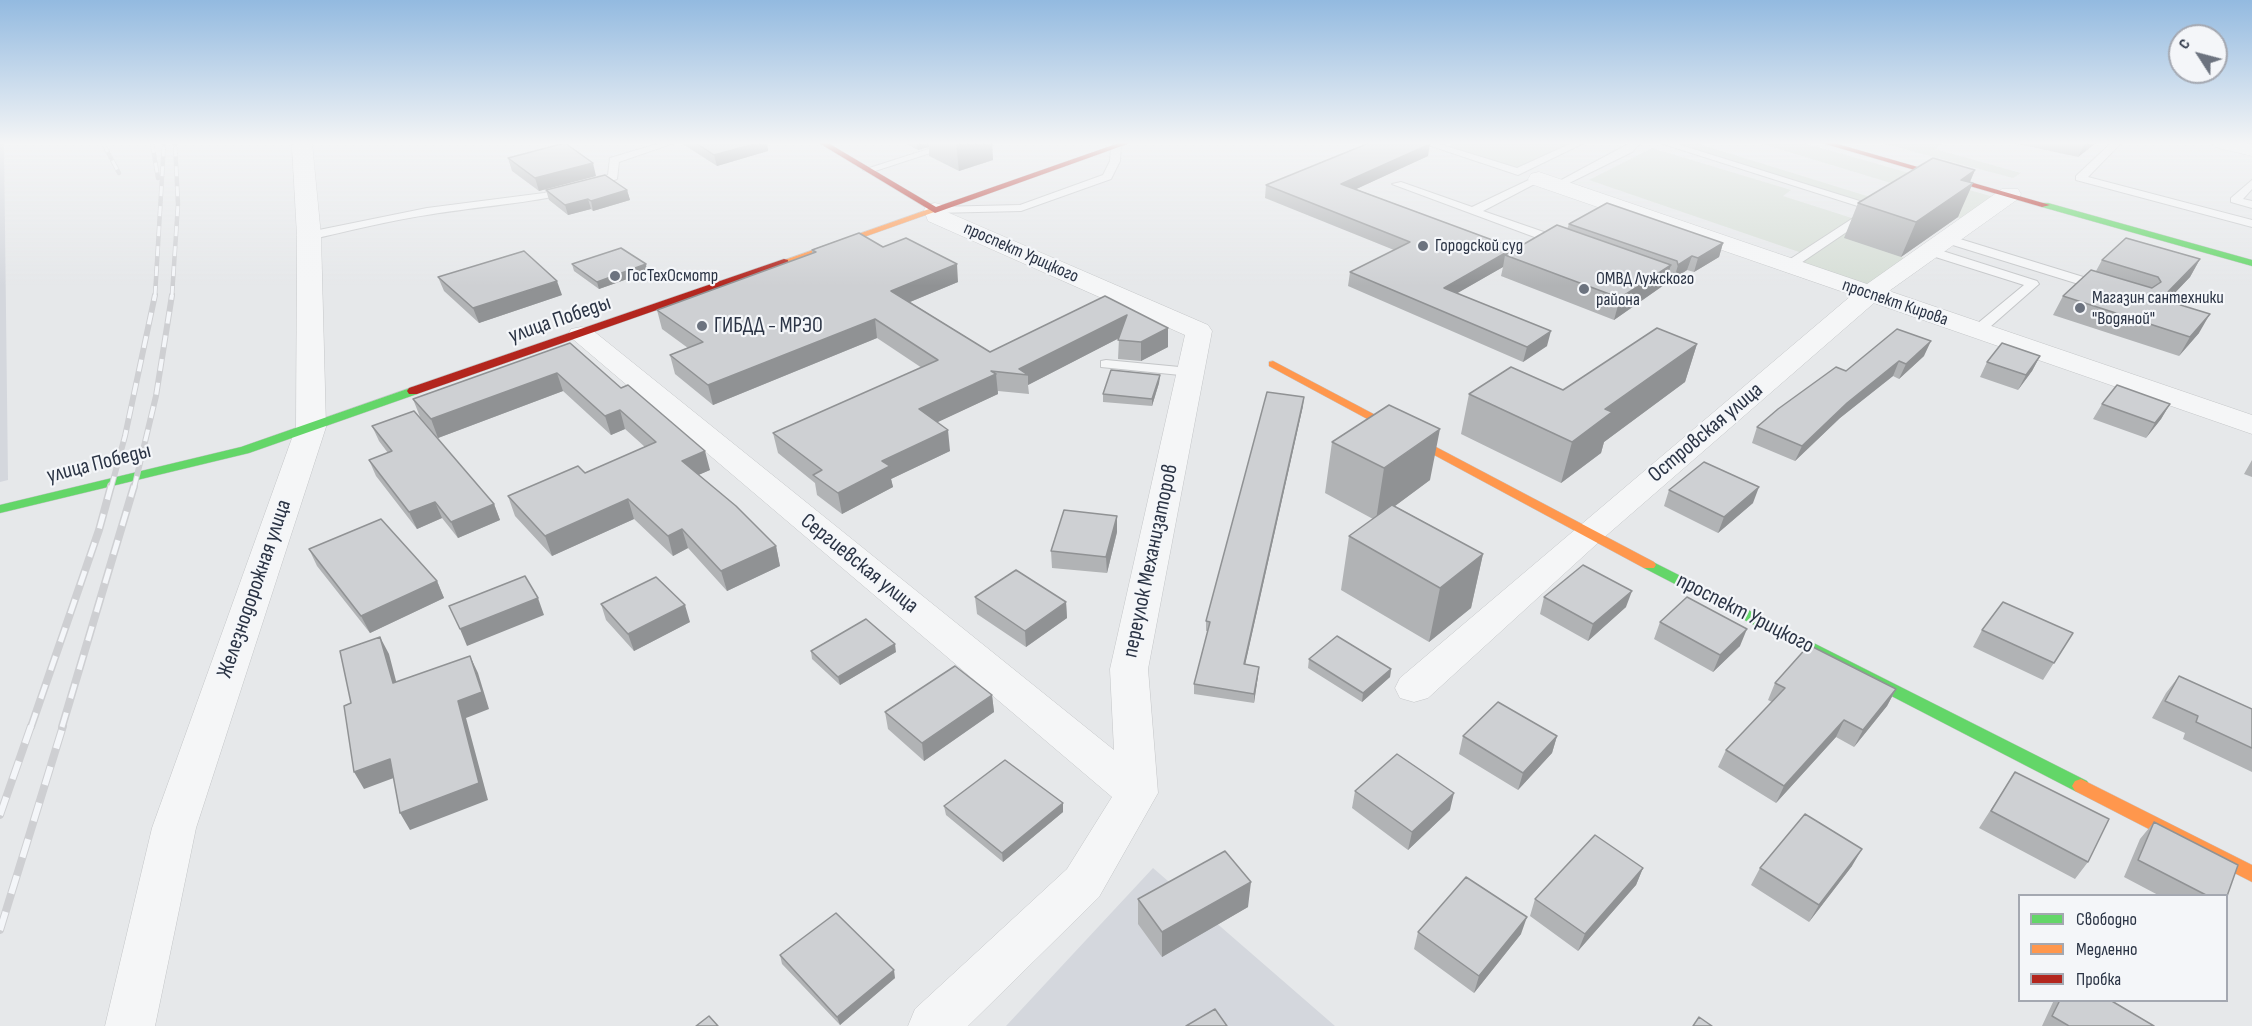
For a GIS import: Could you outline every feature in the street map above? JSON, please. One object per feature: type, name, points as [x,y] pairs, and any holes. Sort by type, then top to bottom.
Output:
[{"type":"street","name":"Железнодорожная улица","points":[[130,1026],[174,828],[311,427],[309,236],[306,191]]},
{"type":"street","name":"проспект Урицкого","points":[[903,191],[935,210],[936,216],[1198,331]]},
{"type":"street","name":"улица Победы","points":[[0,510],[245,450],[581,335],[989,191]]},
{"type":"street","name":"проспект Кирова","points":[[1572,191],[2252,425]]},
{"type":"street","points":[[1999,191],[2252,263]]},
{"type":"street","name":"Островская улица","points":[[1414,688],[1588,534],[1869,294],[2010,194]]},
{"type":"street","name":"переулок Механизаторов","points":[[1137,793],[1129,669],[1198,331]]},
{"type":"street","name":"Сергиевская улица","points":[[581,335],[1137,793]]},
{"type":"street","name":"проспект Урицкого","points":[[1274,364],[1588,534],[2252,874]]},
{"type":"street","points":[[933,1026],[1083,884],[1137,793]]},
{"type":"lane","points":[[309,236],[428,211],[544,199],[575,191]]},
{"type":"lane","points":[[935,210],[1021,208],[1068,191]]},
{"type":"lane","points":[[1416,191],[1571,246]]},
{"type":"lane","points":[[1473,211],[1514,191]]},
{"type":"lane","points":[[1788,266],[1876,208],[1820,191]]},
{"type":"lane","points":[[2128,191],[2252,224]]},
{"type":"lane","points":[[2244,191],[2235,200],[2252,205]]},
{"type":"lane","points":[[1938,245],[2110,290]]},
{"type":"lane","points":[[1938,245],[2033,284],[1977,331]]},
{"type":"lane","points":[[1106,364],[1190,372]]},
{"type":"shaded area","points":[[0,191],[5,191],[8,480],[0,482]]},
{"type":"shaded area","points":[[1621,191],[1790,191],[1783,196],[1858,220],[1875,208],[1820,191],[1850,191],[1896,205],[1901,257],[1908,259],[1862,292],[1788,266],[1805,254]]},
{"type":"shaded area","points":[[1917,191],[1972,191],[1994,197],[1963,219],[1946,214],[1960,204]]},
{"type":"shaded area","points":[[1153,868],[1335,1026],[1006,1026]]},
{"type":"building","points":[[547,191],[624,191],[591,201],[588,199],[565,205]]},
{"type":"building","points":[[1281,191],[1360,191],[1514,248],[1444,288],[1551,331],[1527,347],[1350,272],[1410,242]]},
{"type":"building","points":[[1878,191],[1961,191],[1916,222],[1858,203]]},
{"type":"building","points":[[1607,203],[1723,243],[1698,258],[1692,256],[1678,265],[1677,261],[1569,224]]},
{"type":"building","points":[[1557,225],[1671,265],[1620,298],[1505,255]]},
{"type":"building","points":[[859,233],[883,247],[906,238],[957,264],[891,291],[990,352],[1105,296],[1168,328],[1141,342],[1118,340],[1127,315],[1019,369],[1028,375],[991,371],[996,374],[919,409],[948,430],[882,461],[890,466],[838,493],[813,475],[822,470],[773,433],[938,360],[875,319],[708,385],[670,355],[703,342],[657,310],[816,252],[812,250]]},
{"type":"building","points":[[2126,238],[2200,259],[2161,299],[2210,314],[2190,337],[2063,296],[2091,270],[2152,288],[2161,282],[2158,277],[2102,260]]},
{"type":"building","points":[[621,248],[646,264],[597,282],[572,264]]},
{"type":"building","points":[[524,251],[557,281],[473,308],[438,277]]},
{"type":"building","points":[[1657,328],[1697,344],[1605,409],[1612,412],[1572,442],[1469,394],[1511,367],[1563,390]]},
{"type":"building","points":[[1897,329],[1931,341],[1906,364],[1899,361],[1847,403],[1802,446],[1757,427],[1836,367],[1846,371]]},
{"type":"building","points":[[570,343],[621,388],[628,385],[705,451],[682,461],[736,506],[776,546],[721,571],[682,529],[668,536],[628,499],[545,536],[508,496],[578,466],[585,473],[656,442],[620,410],[605,416],[557,373],[431,419],[413,399]]},
{"type":"building","points":[[2002,343],[2040,356],[2026,375],[1987,362]]},
{"type":"building","points":[[1111,370],[1160,375],[1152,399],[1103,394]]},
{"type":"building","points":[[2117,385],[2170,404],[2155,423],[2102,404]]},
{"type":"building","points":[[1267,392],[1304,397],[1244,664],[1259,667],[1254,694],[1194,684],[1210,622],[1206,621]]},
{"type":"building","points":[[1389,405],[1440,429],[1384,468],[1332,442]]},
{"type":"building","points":[[414,411],[494,504],[451,522],[435,502],[409,512],[369,460],[392,451],[372,426]]},
{"type":"building","points":[[1704,462],[1759,487],[1724,517],[1669,490]]},
{"type":"building","points":[[1392,505],[1483,554],[1440,588],[1349,536]]},
{"type":"building","points":[[1064,510],[1117,516],[1106,557],[1051,551]]},
{"type":"building","points":[[381,519],[437,581],[361,616],[309,549]]},
{"type":"building","points":[[1583,565],[1632,591],[1593,624],[1544,597]]},
{"type":"building","points":[[1016,570],[1066,602],[1025,631],[975,597]]},
{"type":"building","points":[[525,576],[538,598],[460,629],[449,606]]},
{"type":"building","points":[[656,577],[685,605],[628,634],[601,604]]},
{"type":"building","points":[[1687,597],[1747,629],[1720,655],[1660,622]]},
{"type":"building","points":[[2003,602],[2073,633],[2054,663],[1982,630]]},
{"type":"building","points":[[866,619],[895,644],[838,677],[811,651]]},
{"type":"building","points":[[1337,636],[1391,669],[1363,693],[1309,659]]},
{"type":"building","points":[[380,637],[393,683],[470,656],[482,692],[458,701],[479,783],[400,813],[390,759],[354,772],[344,706],[351,703],[340,651]]},
{"type":"building","points":[[1809,645],[1896,689],[1863,730],[1844,720],[1784,786],[1726,750],[1785,688],[1775,683]]},
{"type":"building","points":[[955,666],[992,695],[922,743],[885,712]]},
{"type":"building","points":[[2179,676],[2252,709],[2252,748],[2196,722],[2198,716],[2165,701]]},
{"type":"building","points":[[1498,702],[1557,736],[1523,773],[1463,736]]},
{"type":"building","points":[[1397,754],[1454,793],[1412,832],[1355,791]]},
{"type":"building","points":[[1005,760],[1063,803],[1002,853],[944,806]]},
{"type":"building","points":[[2015,772],[2109,819],[2088,862],[1991,811]]},
{"type":"building","points":[[1805,814],[1862,849],[1819,905],[1760,868]]},
{"type":"building","points":[[2154,822],[2238,865],[2228,894],[2204,894],[2138,860]]},
{"type":"building","points":[[1595,835],[1643,868],[1585,934],[1535,899]]},
{"type":"building","points":[[1225,851],[1251,882],[1162,932],[1138,899]]},
{"type":"building","points":[[1466,877],[1527,917],[1479,976],[1418,932]]},
{"type":"building","points":[[836,913],[894,970],[837,1017],[780,955]]},
{"type":"building","points":[[2059,1002],[2113,1002],[2154,1026],[2069,1026],[2052,1016]]},
{"type":"building","points":[[1215,1009],[1227,1026],[1186,1026]]},
{"type":"building","points":[[709,1016],[718,1026],[696,1026]]},
{"type":"building","points":[[1699,1017],[1712,1026],[1693,1026]]},
{"type":"railway","points":[[155,296],[161,191]]},
{"type":"railway","points":[[172,296],[177,191]]},
{"type":"railway","points":[[111,488],[125,436],[155,295]]},
{"type":"railway","points":[[134,488],[156,396],[172,295]]},
{"type":"railway","points":[[31,727],[99,530],[111,486]]},
{"type":"railway","points":[[62,727],[134,486]]},
{"type":"railway","points":[[0,815],[31,726]]},
{"type":"railway","points":[[0,930],[63,726]]},
{"type":"traffic: fast","points":[[2045,205],[2252,263]]},
{"type":"traffic: fast","points":[[0,509],[245,450],[413,391]]},
{"type":"traffic: fast","points":[[1649,565],[2081,786]]},
{"type":"traffic: slow","points":[[784,262],[935,210]]},
{"type":"traffic: slow","points":[[1273,364],[1649,565]]},
{"type":"traffic: slow","points":[[2081,786],[2252,874]]},
{"type":"traffic: jam","points":[[903,191],[935,210],[990,191]]},
{"type":"traffic: jam","points":[[1995,191],[2045,205]]},
{"type":"traffic: jam","points":[[413,391],[784,262]]},
{"type":"place","name":"Городской суд","points":[[1423,246]]},
{"type":"place","name":"ГосТехОсмотр","points":[[615,276]]},
{"type":"place","name":"ОМВД Лужского района","points":[[1584,289]]},
{"type":"place","name":"Магазин сантехники \"Водяной\"","points":[[2080,308]]},
{"type":"place","name":"ГИБДД - МРЭО","points":[[702,326]]}]
